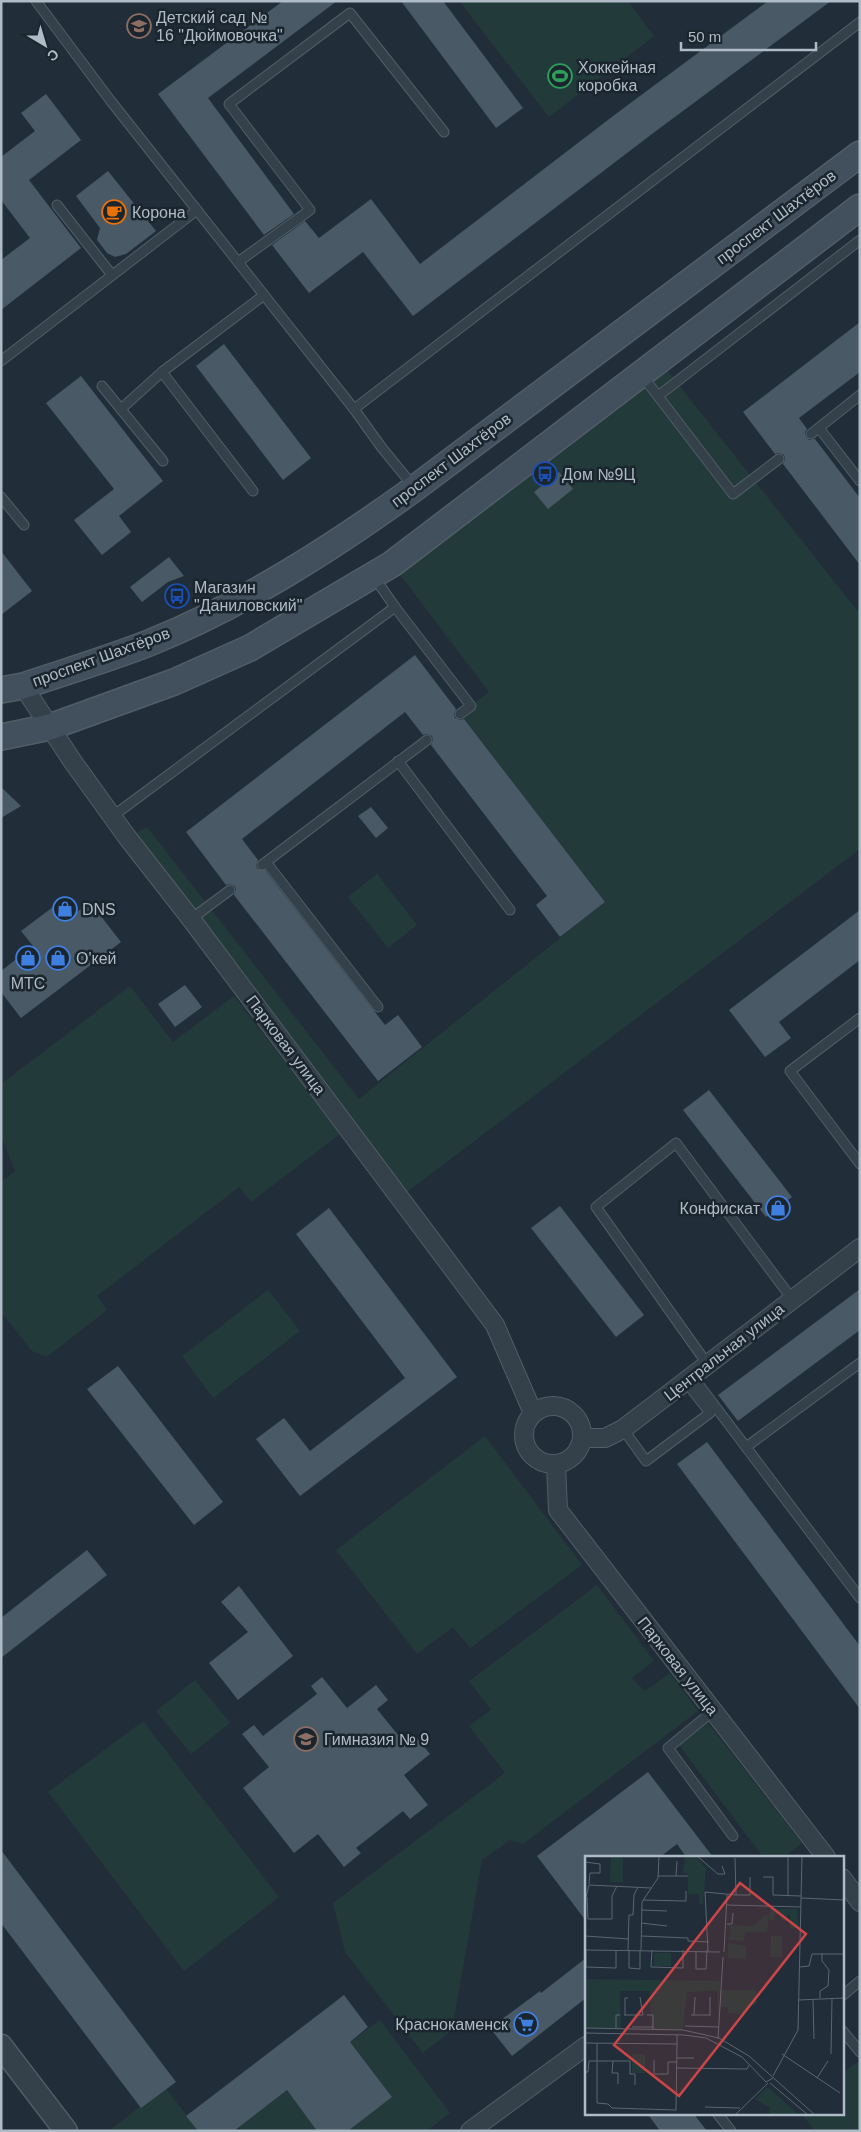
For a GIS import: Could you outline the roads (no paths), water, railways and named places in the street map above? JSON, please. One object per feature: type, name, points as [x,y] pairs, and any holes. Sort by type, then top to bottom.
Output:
[{"type":"main road","name":"проспект Шахтёров","points":[[12,688],[150,642],[225,607],[294,569],[339,541],[415,488],[860,154]]},
{"type":"main road","points":[[1,737],[50,727],[174,682],[250,648],[373,576],[392,564],[860,207]]},
{"type":"street","name":"Парковая улица","points":[[12,688],[50,727],[113,816],[495,1325],[533,1413]]},
{"type":"street","name":"Центральная улица","points":[[582,1438],[605,1438],[622,1429],[860,1248]]},
{"type":"street","points":[[551,1406],[567,1409],[578,1421],[582,1438],[580,1447],[574,1456],[566,1462],[545,1464],[535,1459],[528,1451],[524,1441],[524,1430],[527,1420],[533,1413],[551,1406]]},
{"type":"street","name":"Парковая улица","points":[[556,1464],[558,1510],[825,1856]]},
{"type":"street","points":[[844,1881],[860,1902]]},
{"type":"street","points":[[1,2046],[66,2131]]},
{"type":"street","points":[[470,2131],[585,2047]]},
{"type":"lane","points":[[36,1],[110,100],[415,488]]},
{"type":"lane","points":[[238,262],[310,210],[229,104],[350,13],[444,132]]},
{"type":"lane","points":[[354,409],[860,22]]},
{"type":"lane","points":[[56,205],[112,275]]},
{"type":"lane","points":[[1,361],[197,210]]},
{"type":"lane","points":[[658,396],[860,240]]},
{"type":"lane","points":[[121,409],[162,372],[264,294]]},
{"type":"lane","points":[[162,372],[253,491]]},
{"type":"lane","points":[[641,374],[733,494],[779,459]]},
{"type":"lane","points":[[102,386],[163,461]]},
{"type":"lane","points":[[810,434],[860,395]]},
{"type":"lane","points":[[819,428],[860,480]]},
{"type":"lane","points":[[1,497],[24,525]]},
{"type":"lane","points":[[373,576],[471,706],[460,714]]},
{"type":"lane","points":[[113,816],[395,607]]},
{"type":"lane","points":[[378,1006],[264,863],[427,740]]},
{"type":"lane","points":[[398,762],[510,910]]},
{"type":"lane","points":[[191,919],[230,890]]},
{"type":"lane","points":[[860,1018],[790,1071],[860,1164]]},
{"type":"lane","points":[[708,1365],[596,1207],[676,1143],[792,1299]]},
{"type":"lane","points":[[746,1447],[860,1363]]},
{"type":"lane","points":[[689,1379],[746,1447],[860,1598]]},
{"type":"lane","points":[[622,1429],[646,1461],[710,1413],[689,1379]]},
{"type":"lane","points":[[713,1711],[668,1748],[733,1836]]},
{"type":"lane","points":[[844,1994],[860,1982]]},
{"type":"lane","points":[[844,2032],[860,2052]]},
{"type":"lane","points":[[718,2114],[730,2131]]},
{"type":"place","name":"Детский сад № 16 \"Дюймовочка\"","points":[[139,26]]},
{"type":"place","name":"Хоккейная коробка","points":[[560,76]]},
{"type":"place","name":"Корона","points":[[114,212]]},
{"type":"place","name":"Дом №9Ц","points":[[545,474]]},
{"type":"place","name":"Магазин \"Даниловский\"","points":[[177,596]]},
{"type":"place","name":"DNS","points":[[65,909]]},
{"type":"place","name":"МТС","points":[[28,958]]},
{"type":"place","name":"О'кей","points":[[58,958]]},
{"type":"place","name":"Конфискат","points":[[778,1208]]},
{"type":"place","name":"Гимназия № 9","points":[[306,1739]]},
{"type":"place","name":"Краснокаменск","points":[[526,2024]]}]
